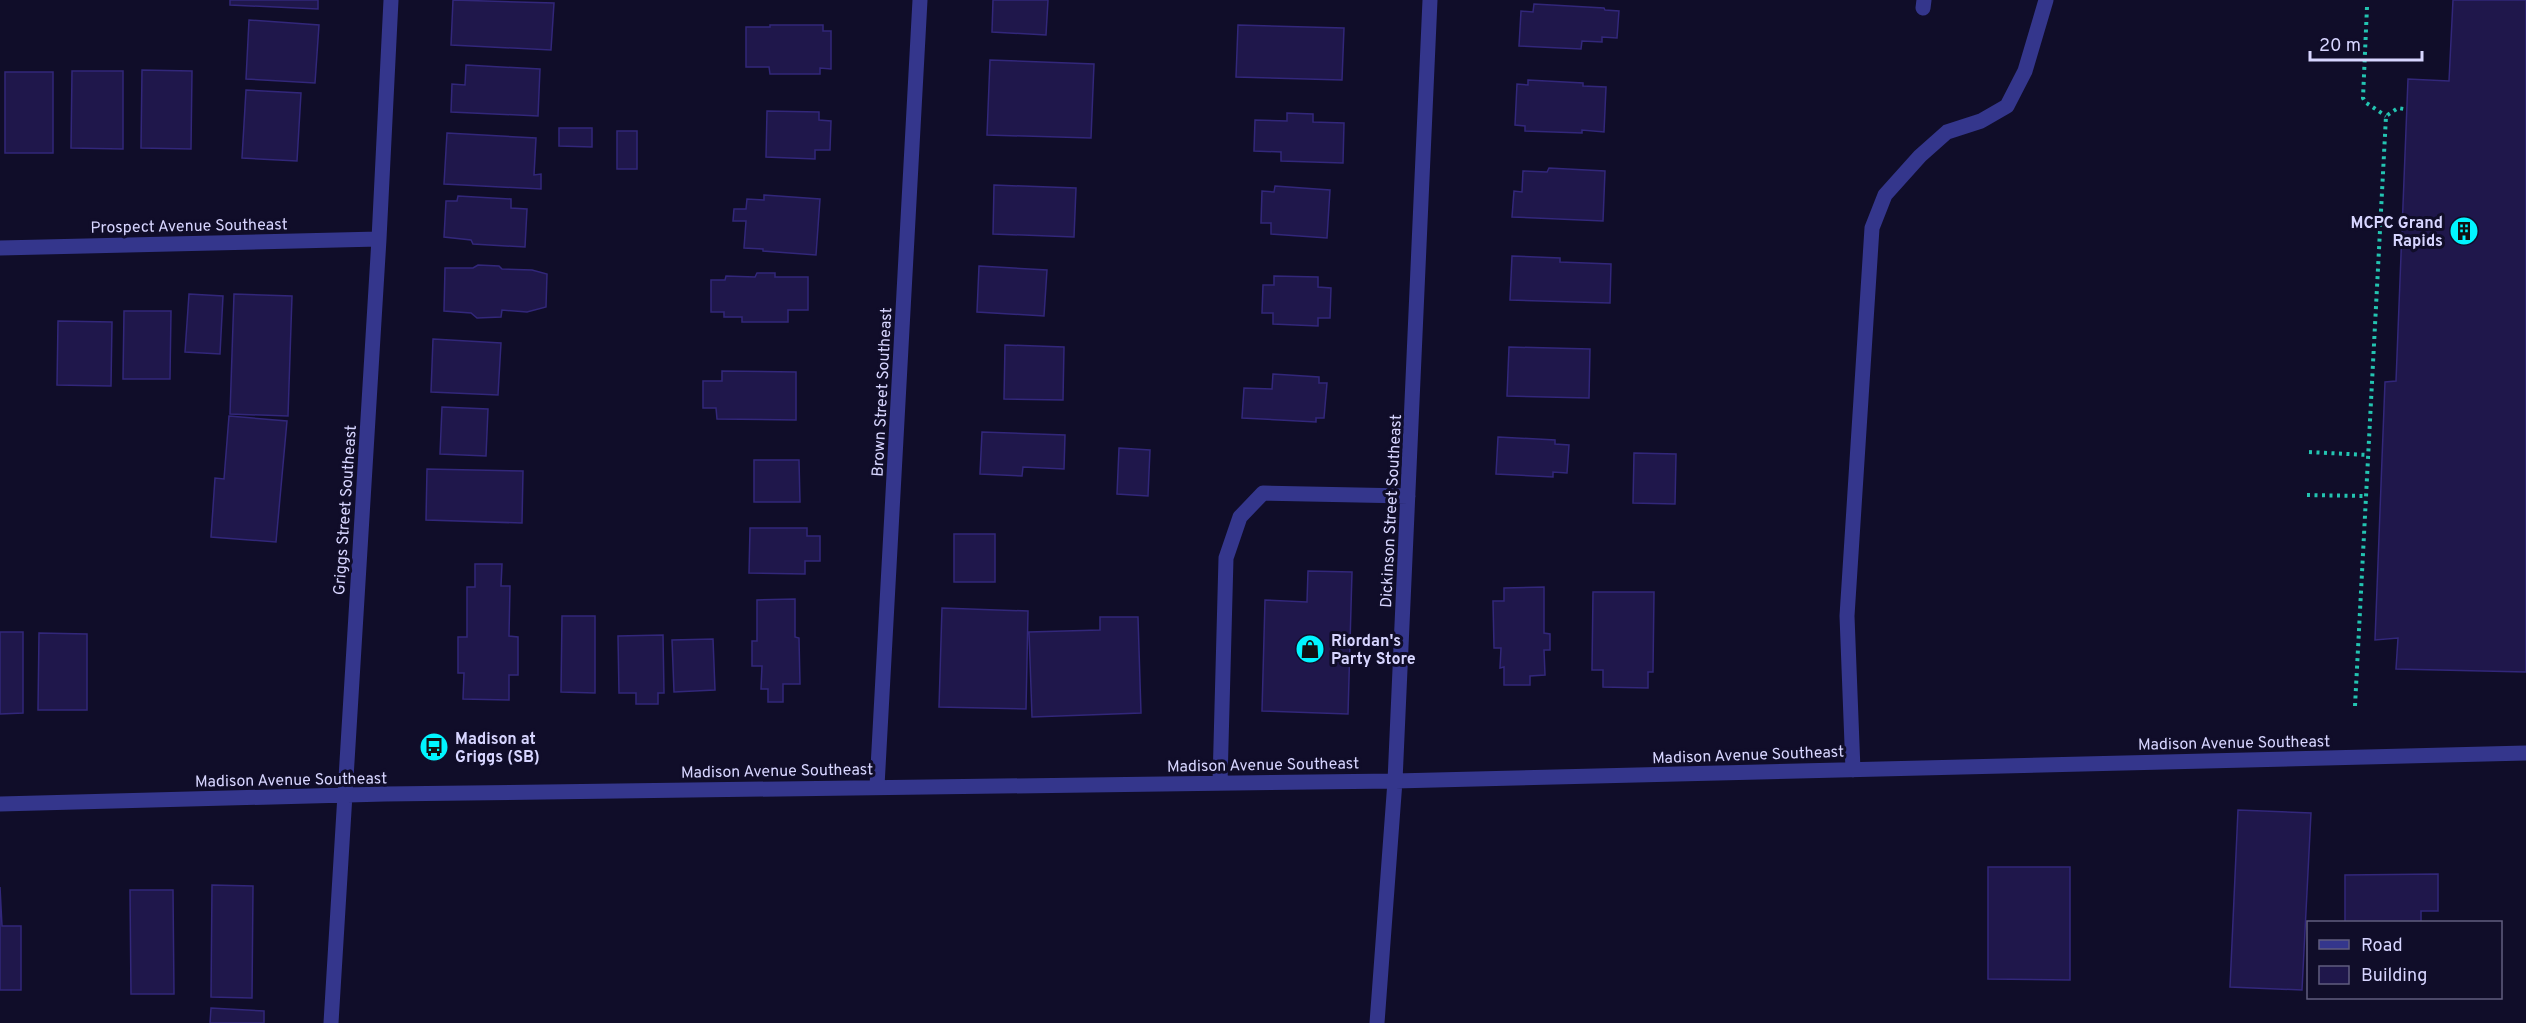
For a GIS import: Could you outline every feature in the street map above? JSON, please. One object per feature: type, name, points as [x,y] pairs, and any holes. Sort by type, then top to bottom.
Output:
[{"type":"street","name":"Griggs Street Southeast","points":[[331,1023],[379,239],[391,0]]},
{"type":"street","name":"Brown Street Southeast","points":[[877,786],[920,0]]},
{"type":"street","name":"Dickinson Street Southeast","points":[[1377,1023],[1395,781],[1430,0]]},
{"type":"street","points":[[1853,770],[1847,616],[1872,228],[1885,195],[1920,156],[1947,132],[1981,121],[2007,106],[2025,71],[2046,0]]},
{"type":"street","name":"Prospect Avenue Southeast","points":[[0,248],[379,239]]},
{"type":"street","points":[[1220,782],[1226,558],[1240,517],[1263,493],[1408,496]]},
{"type":"street","name":"Madison Avenue Southeast","points":[[0,804],[344,795],[877,786],[1395,781],[2526,753]]},
{"type":"path","points":[[2367,7],[2363,98],[2365,102],[2386,116]]},
{"type":"path","points":[[2386,116],[2398,108],[2404,109]]},
{"type":"path","points":[[2355,706],[2386,116]]},
{"type":"path","points":[[2309,452],[2367,455]]},
{"type":"path","points":[[2307,495],[2365,496]]},
{"type":"building","points":[[230,0],[318,0],[318,9],[230,5]]},
{"type":"building","points":[[453,0],[554,3],[551,50],[451,45]]},
{"type":"building","points":[[993,0],[1048,0],[1046,35],[992,32]]},
{"type":"building","name":"MCPC Grand Rapids","points":[[2453,0],[2526,0],[2526,672],[2396,669],[2398,638],[2375,640],[2385,382],[2396,381],[2408,79],[2449,81]]},
{"type":"building","points":[[1534,4],[1619,11],[1617,38],[1602,37],[1602,42],[1582,41],[1581,49],[1519,46],[1521,11],[1533,12]]},
{"type":"building","points":[[249,20],[319,25],[315,83],[246,79]]},
{"type":"building","points":[[770,25],[823,25],[823,31],[831,31],[831,69],[820,68],[820,74],[770,74],[769,67],[746,67],[746,27],[770,27]]},
{"type":"building","points":[[1238,25],[1344,28],[1342,80],[1236,77]]},
{"type":"building","points":[[990,60],[1094,64],[1091,138],[987,135]]},
{"type":"building","points":[[466,65],[540,69],[538,116],[451,112],[452,84],[465,85]]},
{"type":"building","points":[[142,70],[192,71],[191,149],[141,148]]},
{"type":"building","points":[[72,71],[123,71],[123,149],[71,148]]},
{"type":"building","points":[[5,72],[53,72],[53,153],[5,153]]},
{"type":"building","points":[[1528,80],[1583,83],[1583,86],[1606,87],[1604,132],[1525,131],[1525,126],[1515,125],[1517,84],[1528,85]]},
{"type":"building","points":[[246,90],[301,93],[297,161],[242,158]]},
{"type":"building","points":[[767,111],[819,112],[819,120],[831,121],[830,150],[815,150],[815,159],[766,157]]},
{"type":"building","points":[[1287,113],[1313,114],[1313,122],[1344,123],[1343,163],[1281,161],[1281,152],[1254,151],[1255,120],[1287,121]]},
{"type":"building","points":[[559,128],[592,128],[592,147],[559,146]]},
{"type":"building","points":[[617,131],[637,131],[637,169],[617,169]]},
{"type":"building","points":[[447,133],[536,138],[534,175],[541,174],[541,189],[444,184]]},
{"type":"building","points":[[1549,168],[1605,171],[1603,221],[1512,217],[1514,191],[1522,192],[1523,171],[1547,172]]},
{"type":"building","points":[[994,185],[1076,188],[1074,237],[993,234]]},
{"type":"building","points":[[1275,186],[1330,190],[1327,238],[1271,234],[1271,223],[1261,223],[1262,191],[1274,192]]},
{"type":"building","points":[[764,195],[820,199],[816,255],[744,248],[746,221],[733,221],[734,209],[746,209],[747,199],[764,200]]},
{"type":"building","points":[[458,196],[511,199],[511,208],[527,209],[525,247],[473,244],[471,240],[444,237],[446,201],[457,201]]},
{"type":"building","points":[[1512,256],[1560,258],[1560,262],[1611,264],[1610,303],[1510,300]]},
{"type":"building","points":[[478,265],[532,270],[547,274],[546,307],[527,312],[502,310],[501,317],[477,318],[471,313],[444,311],[445,268],[473,268]]},
{"type":"building","points":[[979,266],[1047,270],[1044,316],[977,312]]},
{"type":"building","points":[[757,273],[775,273],[775,277],[808,277],[808,310],[788,310],[788,322],[742,322],[742,317],[724,317],[724,312],[711,312],[711,280],[725,280],[726,276],[755,277]]},
{"type":"building","points":[[1274,276],[1318,277],[1318,287],[1331,288],[1330,318],[1318,318],[1318,326],[1273,324],[1273,313],[1262,313],[1263,285],[1274,285]]},
{"type":"building","points":[[189,294],[223,296],[220,354],[185,352]]},
{"type":"building","points":[[234,294],[292,296],[288,416],[230,414]]},
{"type":"building","points":[[124,311],[171,311],[170,379],[123,379]]},
{"type":"building","points":[[58,321],[112,322],[111,386],[57,385]]},
{"type":"building","points":[[433,339],[501,343],[498,395],[431,392]]},
{"type":"building","points":[[1005,345],[1064,347],[1063,400],[1004,399]]},
{"type":"building","points":[[1509,347],[1590,349],[1589,398],[1507,396]]},
{"type":"building","points":[[722,371],[796,372],[796,420],[717,419],[716,408],[703,408],[703,381],[722,381]]},
{"type":"building","points":[[1273,374],[1319,377],[1319,383],[1327,383],[1324,418],[1316,418],[1316,422],[1242,418],[1244,388],[1272,389]]},
{"type":"building","points":[[442,407],[488,409],[486,456],[440,454]]},
{"type":"building","points":[[229,416],[287,421],[276,542],[211,537],[215,478],[224,479]]},
{"type":"building","points":[[982,432],[1065,435],[1064,469],[1023,467],[1022,476],[980,474]]},
{"type":"building","points":[[1498,437],[1555,440],[1555,444],[1569,445],[1567,473],[1553,472],[1553,477],[1496,474]]},
{"type":"building","points":[[1119,448],[1150,450],[1148,496],[1117,494]]},
{"type":"building","points":[[1634,453],[1676,454],[1675,504],[1633,503]]},
{"type":"building","points":[[754,460],[799,460],[800,502],[754,502]]},
{"type":"building","points":[[427,469],[523,471],[522,523],[426,520]]},
{"type":"building","points":[[750,528],[807,528],[807,536],[820,536],[820,561],[805,561],[805,574],[749,573]]},
{"type":"building","points":[[954,534],[995,534],[995,582],[954,582]]},
{"type":"building","points":[[475,564],[502,564],[501,586],[510,586],[509,636],[518,637],[518,675],[509,675],[509,700],[463,699],[464,673],[458,673],[458,637],[467,637],[467,587],[475,587]]},
{"type":"building","points":[[1308,571],[1352,572],[1348,714],[1262,711],[1265,600],[1307,602]]},
{"type":"building","points":[[1544,587],[1544,633],[1550,634],[1550,650],[1544,650],[1545,675],[1530,676],[1530,685],[1504,685],[1504,667],[1500,668],[1501,648],[1494,648],[1493,601],[1504,601],[1504,588]]},
{"type":"building","points":[[1593,592],[1654,592],[1653,672],[1648,672],[1648,688],[1603,687],[1603,670],[1592,670]]},
{"type":"building","points":[[795,599],[795,637],[799,638],[800,684],[783,684],[783,702],[768,702],[768,689],[761,689],[762,666],[752,666],[752,641],[757,641],[757,600]]},
{"type":"building","points":[[942,608],[1028,611],[1026,709],[939,707]]},
{"type":"building","points":[[562,616],[595,616],[595,693],[561,692]]},
{"type":"building","points":[[1100,617],[1138,617],[1141,713],[1032,717],[1029,632],[1100,630]]},
{"type":"building","points":[[0,632],[23,632],[23,713],[0,714]]},
{"type":"building","points":[[39,633],[87,634],[87,710],[38,710]]},
{"type":"building","points":[[663,635],[664,693],[658,693],[658,704],[636,704],[636,693],[619,693],[618,636]]},
{"type":"building","points":[[713,639],[715,690],[674,692],[672,640]]},
{"type":"building","points":[[2238,810],[2311,813],[2302,990],[2230,987]]},
{"type":"building","points":[[1988,867],[2070,867],[2070,980],[1988,979]]},
{"type":"building","points":[[2438,874],[2438,911],[2421,911],[2421,921],[2345,921],[2345,875]]},
{"type":"building","points":[[212,885],[253,886],[252,998],[211,997]]},
{"type":"building","points":[[0,887],[2,926],[21,926],[21,990],[0,990]]},
{"type":"building","points":[[130,890],[173,890],[174,994],[131,994]]},
{"type":"building","points":[[211,1008],[264,1011],[264,1023],[210,1023]]},
{"type":"place","name":"MCPC Grand Rapids","points":[[2464,231]]},
{"type":"place","name":"Riordan's Party Store","points":[[1310,649]]},
{"type":"place","name":"Madison at Griggs (SB)","points":[[434,747]]}]
